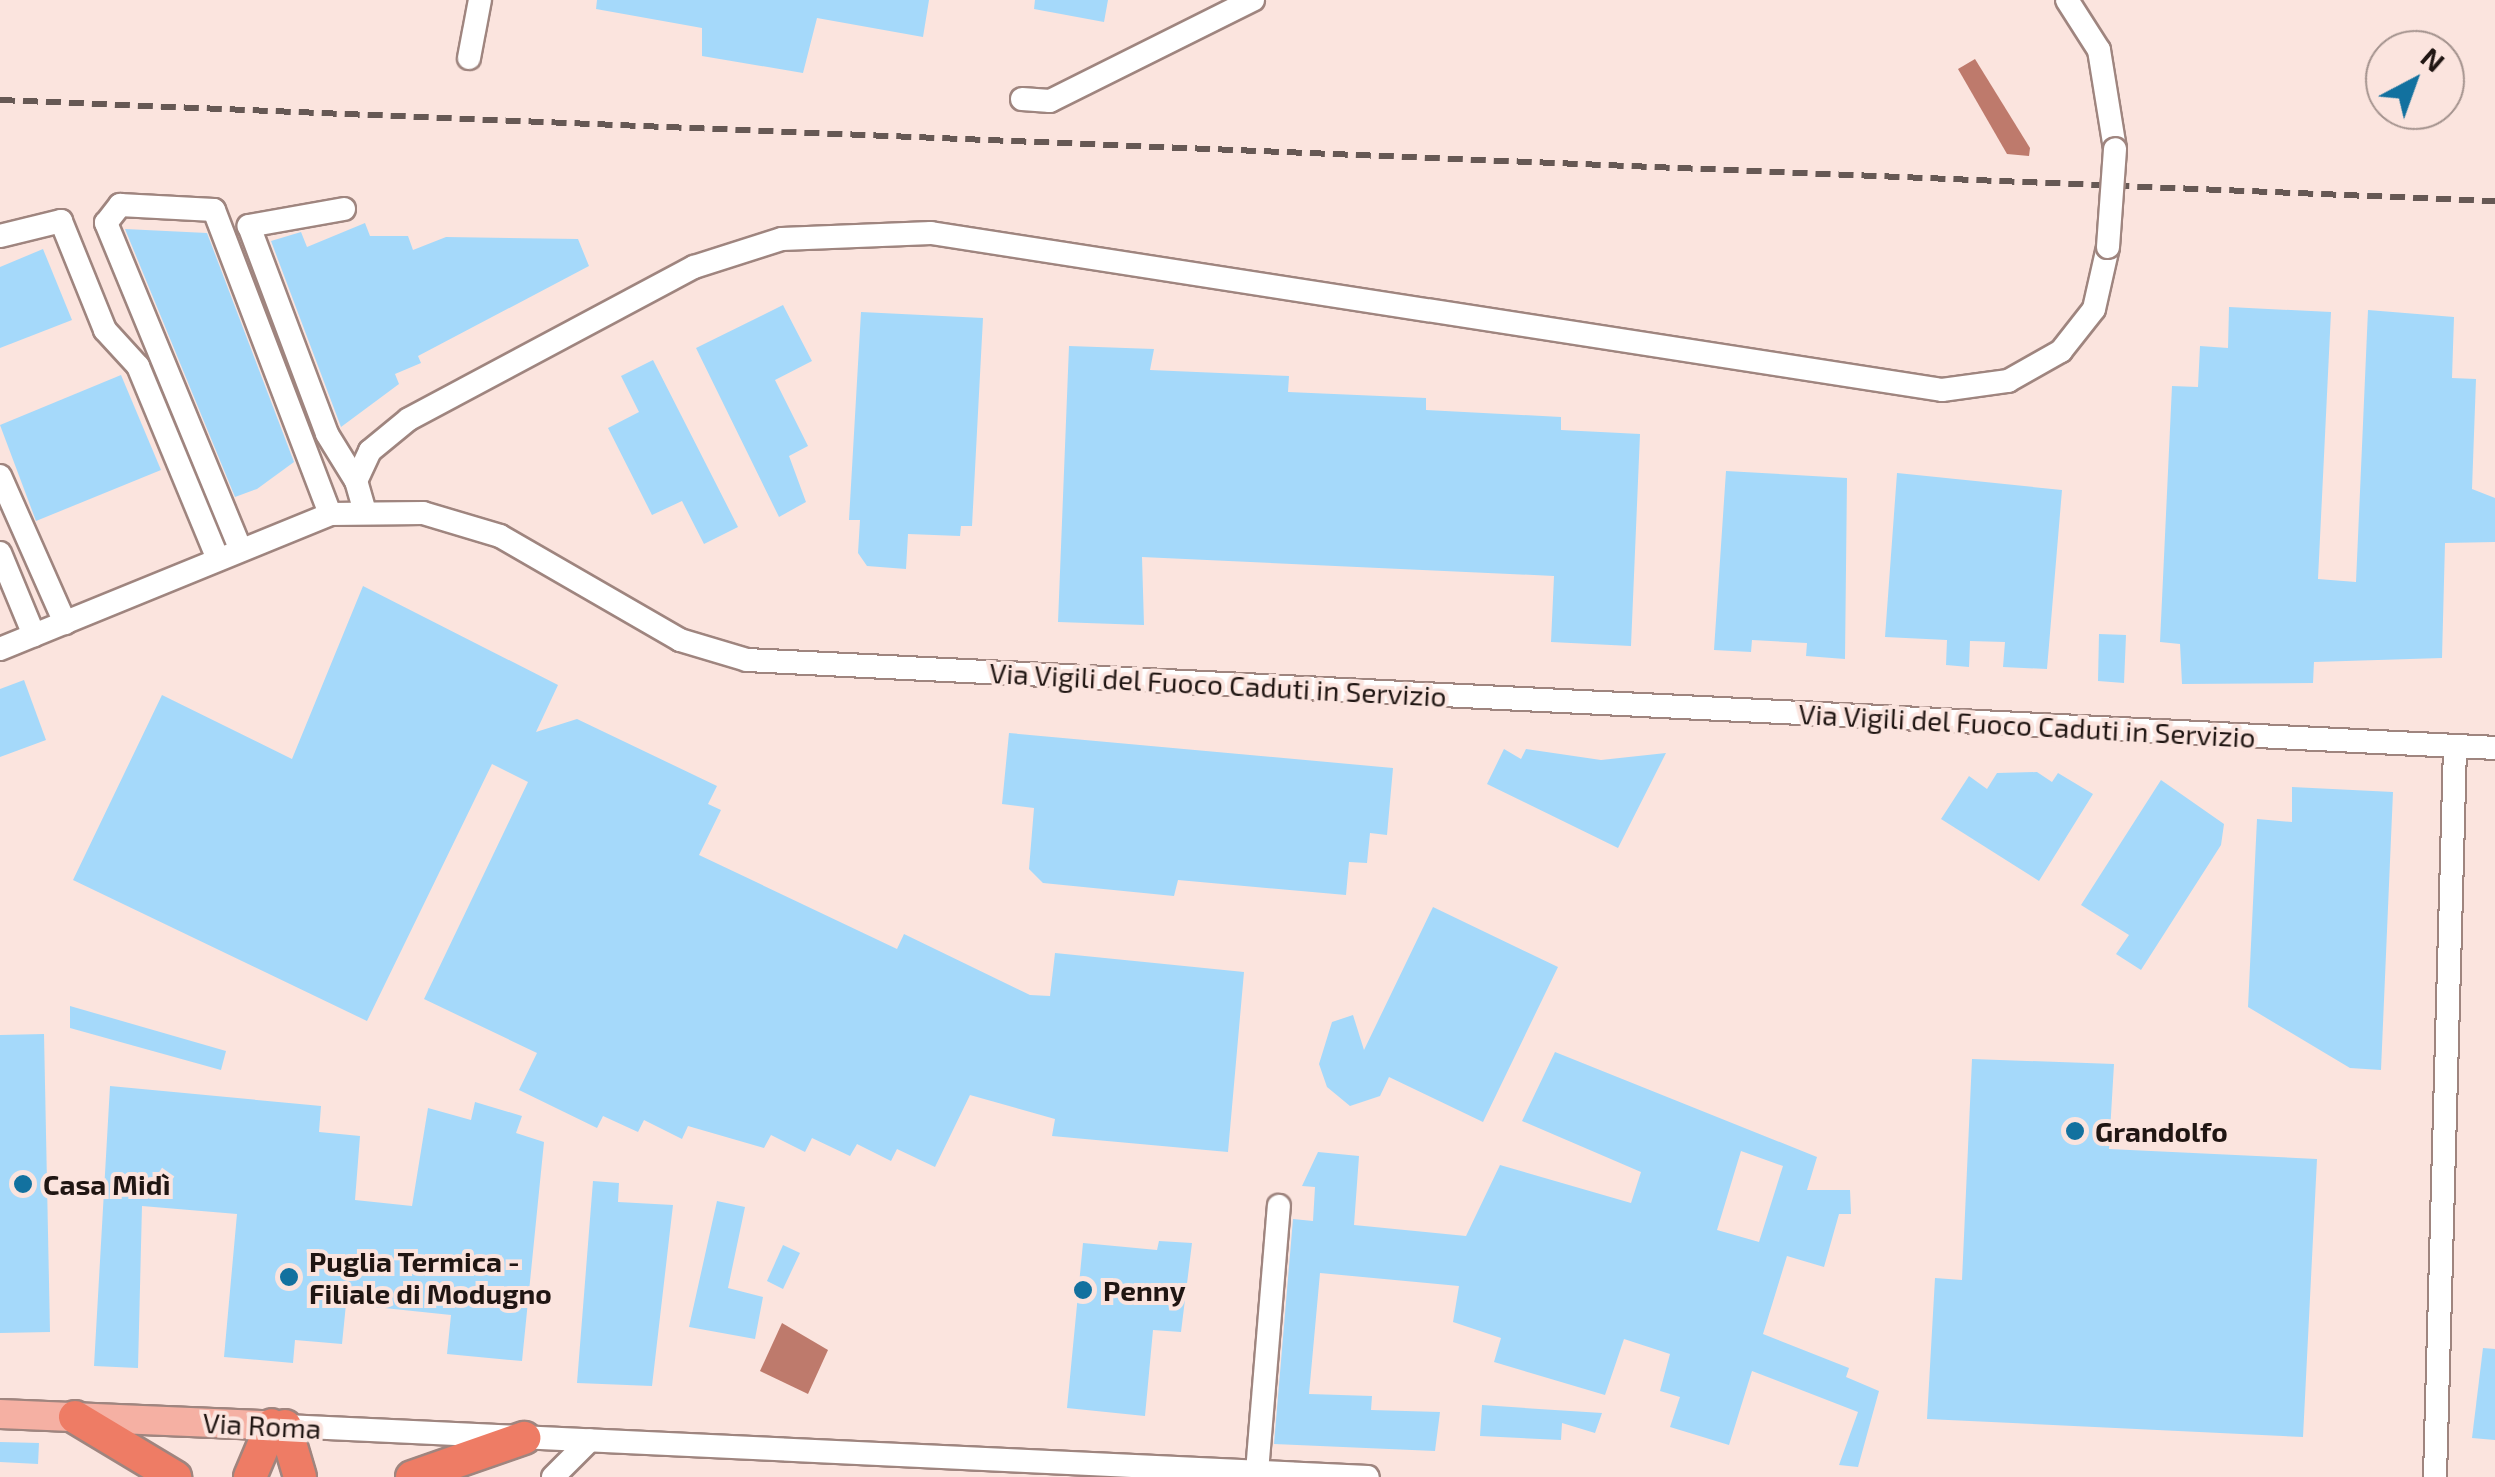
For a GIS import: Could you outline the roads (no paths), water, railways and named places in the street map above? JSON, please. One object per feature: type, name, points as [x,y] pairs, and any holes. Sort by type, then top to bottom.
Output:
[{"type":"highway","points":[[76,1417],[175,1477]]},
{"type":"highway","points":[[250,1477],[279,1426]]},
{"type":"highway","points":[[279,1426],[300,1477]]},
{"type":"highway","points":[[412,1477],[524,1438]]},
{"type":"main road","name":"Via Roma","points":[[0,1414],[279,1426]]},
{"type":"street","points":[[469,58],[480,0]]},
{"type":"street","points":[[1022,99],[1050,101],[1253,0]]},
{"type":"street","points":[[356,481],[370,451],[409,418],[694,267],[782,239],[931,233],[1942,390],[2008,381],[2060,351],[2094,309],[2108,247],[2115,149],[2099,50],[2067,0]]},
{"type":"street","points":[[240,548],[106,223],[120,205],[214,210],[330,514]]},
{"type":"street","points":[[344,209],[249,226],[328,434],[356,481],[365,512]]},
{"type":"street","points":[[0,236],[61,220],[104,330],[138,366],[217,557]]},
{"type":"street","points":[[0,476],[65,623]]},
{"type":"street","name":"Via Vigili del Fuoco Caduti in Servizio","points":[[0,648],[330,514],[423,513],[500,536],[680,640],[747,660],[2495,748]]},
{"type":"street","points":[[0,554],[34,635]]},
{"type":"street","points":[[2435,1477],[2455,747]]},
{"type":"street","points":[[1256,1472],[1279,1206]]},
{"type":"street","name":"Via Roma","points":[[279,1426],[1368,1477]]},
{"type":"street","points":[[553,1477],[590,1440]]},
{"type":"railway","points":[[0,100],[2495,201]]},
{"type":"place","name":"Grandolfo","points":[[2075,1131]]},
{"type":"place","name":"Casa Midì","points":[[23,1184]]},
{"type":"place","name":"Puglia Termica - Filiale di Modugno","points":[[289,1277]]},
{"type":"place","name":"Penny","points":[[1083,1290]]}]
